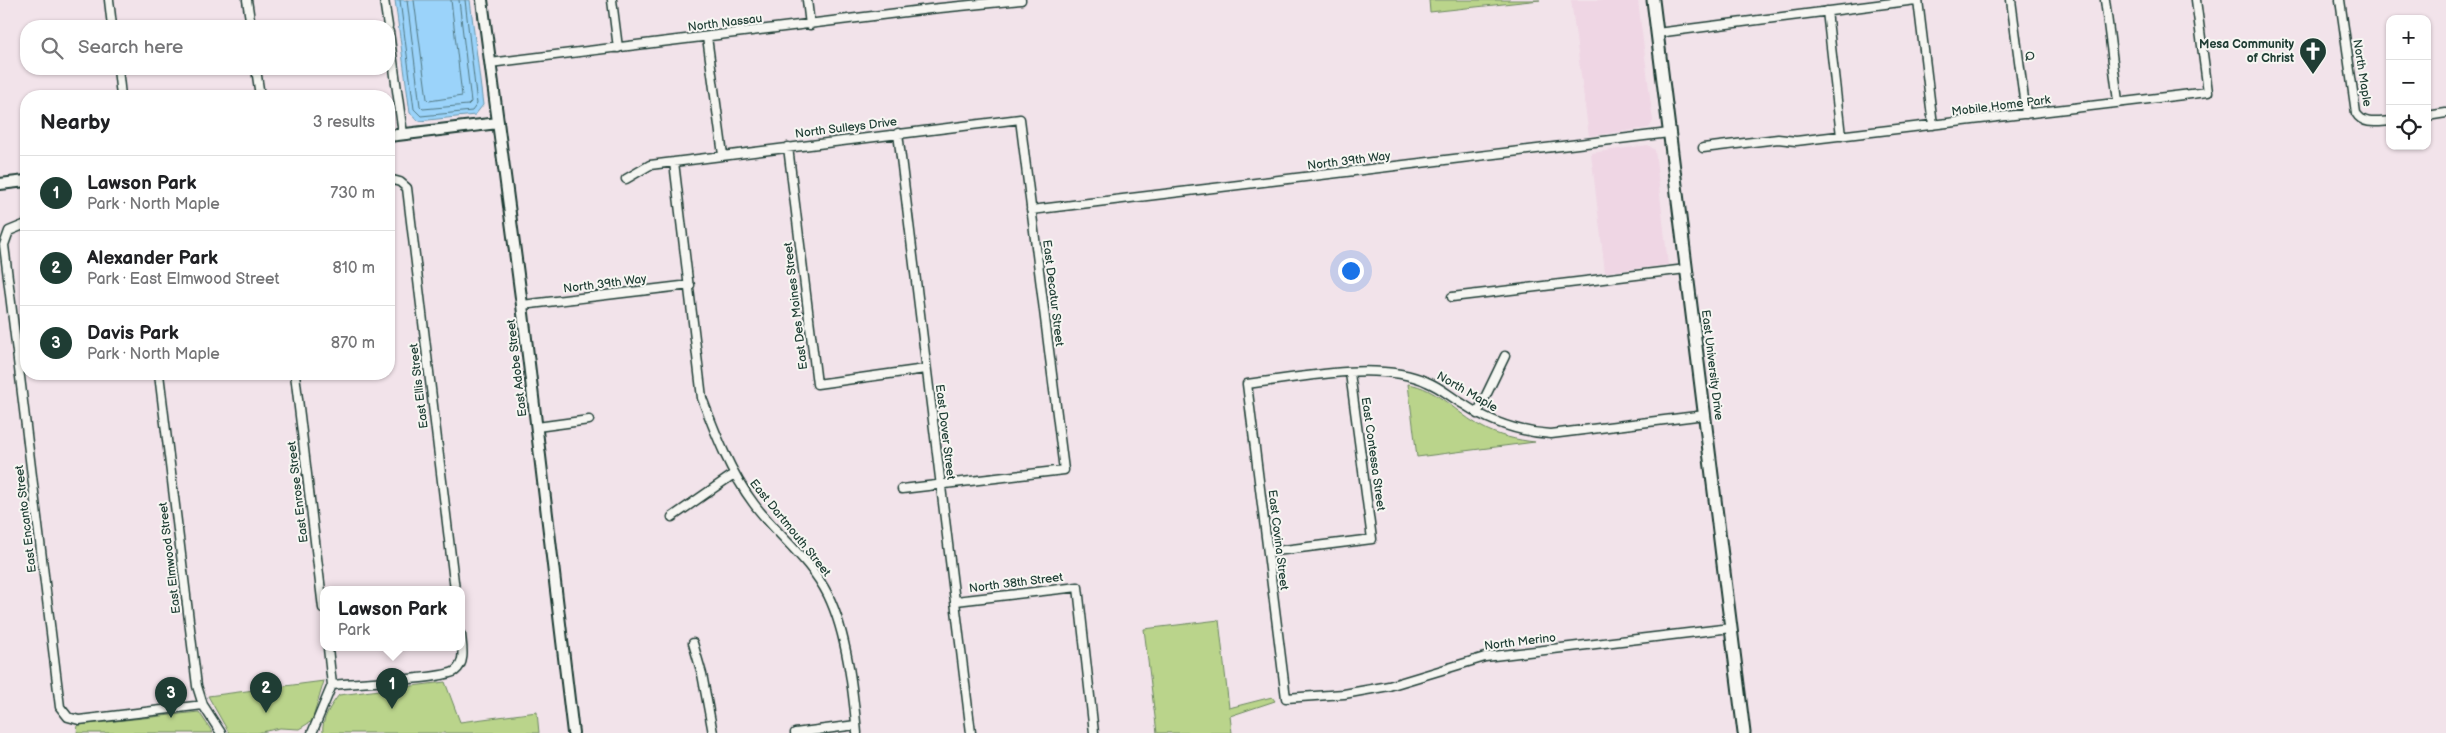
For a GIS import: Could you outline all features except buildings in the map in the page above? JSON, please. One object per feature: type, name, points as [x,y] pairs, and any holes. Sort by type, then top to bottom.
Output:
[{"type":"main road","name":"East University Drive","points":[[1653,0],[1744,733]]},
{"type":"street","points":[[108,0],[111,20]]},
{"type":"street","points":[[247,0],[250,20]]},
{"type":"street","points":[[384,0],[387,20]]},
{"type":"street","name":"East Adobe Street","points":[[482,0],[522,304],[573,733]]},
{"type":"street","points":[[612,0],[618,48]]},
{"type":"street","points":[[807,0],[810,25]]},
{"type":"street","points":[[929,0],[930,9]]},
{"type":"street","name":"North Nassau","points":[[490,63],[930,9],[1021,0]]},
{"type":"street","points":[[1657,33],[1917,0],[1933,125]]},
{"type":"street","name":"Q","points":[[2011,0],[2026,114]]},
{"type":"street","points":[[2106,0],[2118,102]]},
{"type":"street","name":"Mobile Home Park","points":[[1704,148],[1778,139],[1796,141],[1841,136],[2208,92],[2196,0]]},
{"type":"street","name":"North Maple","points":[[2340,0],[2356,113],[2358,118],[2367,122],[2386,121]]},
{"type":"street","points":[[1827,11],[1841,136]]},
{"type":"street","points":[[707,37],[723,155]]},
{"type":"street","points":[[119,75],[120,90]]},
{"type":"street","points":[[257,75],[259,90]]},
{"type":"street","points":[[395,75],[403,134]]},
{"type":"street","points":[[2431,115],[2446,113]]},
{"type":"street","name":"North Sulleys Drive","points":[[626,179],[638,170],[674,162],[1020,119]]},
{"type":"street","name":"East Decatur Street","points":[[940,485],[1064,470],[1020,119]]},
{"type":"street","points":[[395,135],[498,123]]},
{"type":"street","name":"East Dover Street","points":[[898,133],[925,369],[956,601],[971,733]]},
{"type":"street","name":"North 39th Way","points":[[1031,210],[1669,133]]},
{"type":"street","name":"East Des Moines Street","points":[[788,147],[817,384],[925,369]]},
{"type":"street","name":"East Dartmouth Street","points":[[674,162],[702,398],[734,474],[754,504],[818,577],[828,596],[844,645],[856,729]]},
{"type":"street","name":"East Ellis Street","points":[[395,181],[407,188],[455,586]]},
{"type":"street","points":[[0,184],[20,182]]},
{"type":"street","name":"East Encanto Street","points":[[20,226],[9,231],[5,240],[20,373]]},
{"type":"street","points":[[1452,297],[1686,269]]},
{"type":"street","name":"North 39th Way","points":[[522,304],[690,285]]},
{"type":"street","points":[[1477,414],[1505,356]]},
{"type":"street","name":"North Maple","points":[[1247,384],[1350,372],[1392,371],[1428,382],[1477,414],[1526,432],[1551,434],[1705,415]]},
{"type":"street","name":"East Contessa Street","points":[[1268,552],[1372,539],[1350,372]]},
{"type":"street","name":"East Encanto Street","points":[[21,380],[59,702],[65,714],[79,720],[203,705]]},
{"type":"street","name":"East Elmwood Street","points":[[160,380],[196,677],[203,705],[221,733]]},
{"type":"street","name":"East Enrose Street","points":[[296,380],[320,586]]},
{"type":"street","name":"East Covina Street","points":[[1247,384],[1286,698]]},
{"type":"street","points":[[537,427],[589,420]]},
{"type":"street","points":[[672,516],[734,474]]},
{"type":"street","points":[[902,489],[940,485]]},
{"type":"street","name":"North 38th Street","points":[[956,601],[1078,587],[1094,733]]},
{"type":"street","name":"North Merino","points":[[1286,698],[1344,694],[1389,686],[1484,657],[1731,628]]},
{"type":"street","points":[[693,643],[702,674],[713,733]]},
{"type":"street","points":[[312,733],[332,685],[328,651]]},
{"type":"street","points":[[332,685],[434,676],[455,671],[461,662],[463,651]]},
{"type":"street","points":[[795,733],[856,729]]},
{"type":"shaded area","points":[[1571,0],[1638,0],[1653,121],[1649,128],[1589,136]]},
{"type":"shaded area","points":[[1648,145],[1655,150],[1668,265],[1605,272],[1591,153]]},
{"type":"green space","points":[[1429,0],[1540,0],[1430,12]]},
{"type":"green space","points":[[1408,384],[1418,386],[1438,396],[1473,422],[1494,433],[1535,442],[1417,457]]},
{"type":"green space","points":[[1219,620],[1229,708],[1272,697],[1275,701],[1230,716],[1232,733],[1157,733],[1144,629]]},
{"type":"green space","points":[[324,681],[312,721],[299,729],[280,728],[257,733],[229,733],[208,696]]},
{"type":"green space","points":[[445,682],[460,722],[537,712],[539,733],[323,733],[325,718],[339,695]]},
{"type":"green space","points":[[199,712],[213,733],[77,733],[78,725]]},
{"type":"water","points":[[395,0],[470,0],[483,105],[475,115],[419,121],[410,113]]},
{"type":"place","name":"Mesa Community of Christ","points":[[2313,75]]},
{"type":"place","name":"Lawson Park","points":[[392,709]]},
{"type":"place","name":"Alexander Park","points":[[266,713]]},
{"type":"place","name":"Davis Park","points":[[171,718]]}]
